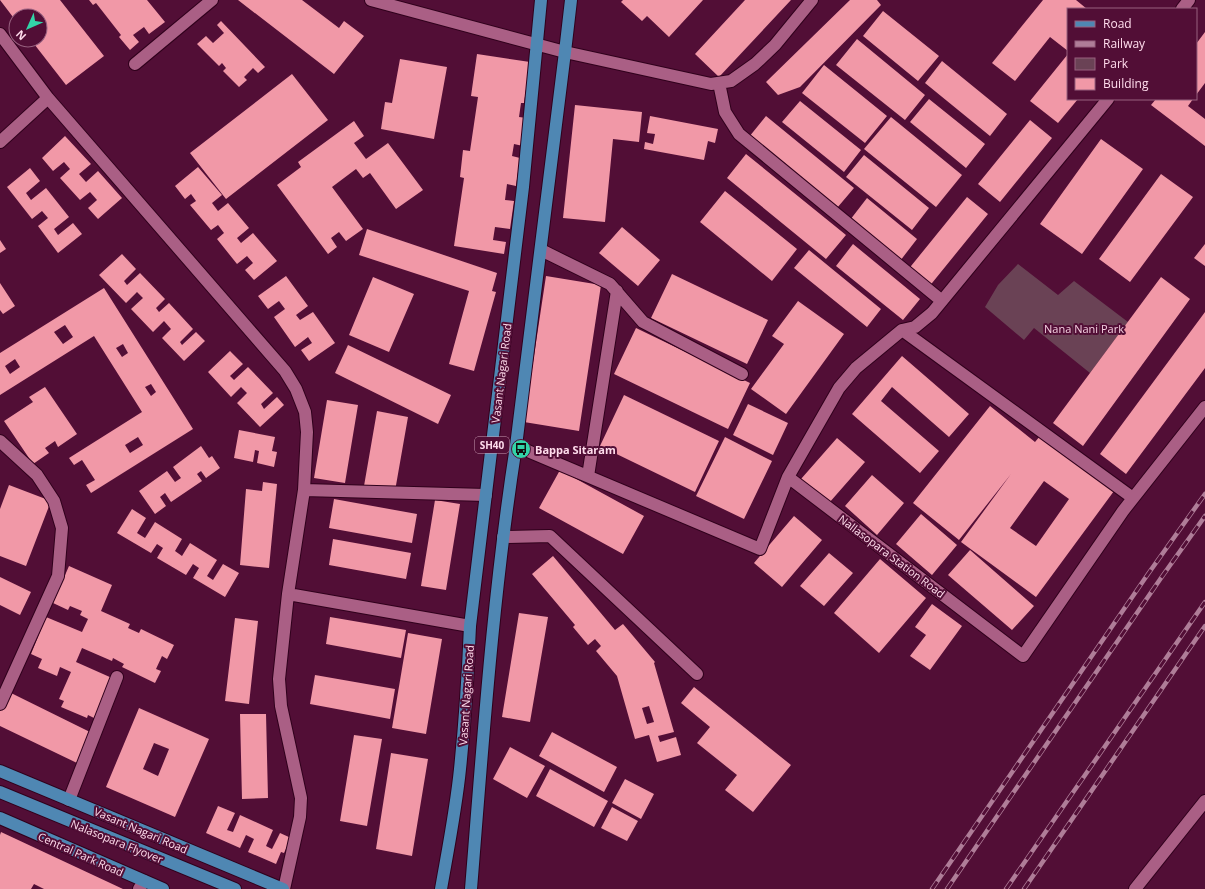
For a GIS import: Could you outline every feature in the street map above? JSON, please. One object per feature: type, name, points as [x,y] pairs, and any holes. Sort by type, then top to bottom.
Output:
[{"type":"main road","name":"Vasant Nagari Road","points":[[442,889],[460,770],[468,679],[470,626],[523,187],[541,0]]},
{"type":"main road","name":"Vasant Nagari Road","points":[[471,889],[492,638],[506,510],[516,446],[541,250],[566,52],[571,0]]},
{"type":"main road","name":"Vasant Nagari Road","points":[[0,771],[283,889]]},
{"type":"main road","name":"Nalasopara Flyover","points":[[0,792],[235,889]]},
{"type":"main road","name":"Central Park Road","points":[[0,818],[141,885],[163,889]]},
{"type":"street","points":[[134,64],[212,0]]},
{"type":"street","points":[[371,0],[566,52],[711,84],[731,81],[755,64],[774,45],[812,0]]},
{"type":"street","points":[[1183,8],[1189,0]]},
{"type":"street","points":[[0,34],[48,98],[285,372],[296,389],[305,412],[307,432],[304,490],[288,594],[279,679],[281,706],[301,798],[300,817],[283,889]]},
{"type":"street","points":[[719,83],[725,112],[739,134],[942,301]]},
{"type":"street","points":[[0,142],[48,98]]},
{"type":"street","points":[[516,446],[760,549],[788,477],[840,388],[856,368],[902,330],[915,327],[932,313],[1107,100]]},
{"type":"street","points":[[541,250],[610,284],[644,322],[742,374]]},
{"type":"street","points":[[588,476],[617,291]]},
{"type":"street","points":[[902,330],[1133,498]]},
{"type":"street","name":"Nallasopara Station Road","points":[[788,477],[1023,656],[1133,498],[1205,407]]},
{"type":"street","points":[[0,441],[37,475],[54,501],[62,528],[58,576],[0,704]]},
{"type":"street","points":[[304,490],[486,495]]},
{"type":"street","points":[[503,537],[550,536],[697,674]]},
{"type":"street","points":[[288,594],[470,626]]},
{"type":"street","points":[[69,800],[117,677]]},
{"type":"street","points":[[1135,889],[1205,801]]},
{"type":"green space","name":"Nana Nani Park","points":[[1018,264],[1058,295],[1074,281],[1128,322],[1090,373],[1034,328],[1024,340],[985,307],[998,285]]},
{"type":"building","points":[[0,0],[60,0],[104,56],[66,85],[37,48],[48,48],[48,8],[8,8],[8,10]]},
{"type":"building","points":[[89,0],[147,0],[165,22],[149,34],[144,27],[133,35],[139,42],[130,50],[119,37],[121,35],[96,3],[93,5]]},
{"type":"building","points":[[238,0],[302,0],[339,28],[344,21],[364,36],[334,74]]},
{"type":"building","points":[[623,0],[703,0],[669,37],[647,16],[642,21],[621,2]]},
{"type":"building","points":[[745,0],[791,0],[719,77],[695,54]]},
{"type":"building","points":[[850,0],[877,0],[881,5],[800,87],[778,95],[766,82]]},
{"type":"building","points":[[1043,0],[1076,0],[1086,8],[1067,8],[1067,50],[1050,37],[1015,81],[992,63]]},
{"type":"building","points":[[883,11],[939,56],[918,81],[863,36]]},
{"type":"building","points":[[221,21],[265,67],[258,73],[253,68],[244,77],[247,80],[239,87],[223,71],[226,68],[222,63],[219,66],[197,44],[206,36],[213,43],[224,33],[217,25]]},
{"type":"building","points":[[1205,32],[1205,83],[1197,94],[1197,43]]},
{"type":"building","points":[[857,39],[925,95],[905,120],[836,65]]},
{"type":"building","points":[[477,54],[530,62],[524,103],[521,103],[519,117],[527,118],[523,146],[514,144],[512,156],[520,158],[516,186],[507,184],[505,200],[514,201],[510,229],[495,227],[493,240],[506,242],[504,254],[454,246],[464,178],[460,177],[463,150],[470,151],[478,97],[471,96]]},
{"type":"building","points":[[1067,55],[1067,100],[1077,100],[1058,123],[1030,101]]},
{"type":"building","points":[[400,59],[447,67],[434,139],[381,129],[385,102],[392,103]]},
{"type":"building","points":[[942,61],[1007,114],[990,136],[925,83]]},
{"type":"building","points":[[824,65],[887,116],[865,143],[802,93]]},
{"type":"building","points":[[292,74],[328,120],[226,199],[190,153]]},
{"type":"building","points":[[929,99],[985,144],[966,168],[910,122]]},
{"type":"building","points":[[1155,100],[1192,100],[1188,106],[1205,119],[1205,146],[1151,105]]},
{"type":"building","points":[[800,101],[861,150],[844,172],[782,122]]},
{"type":"building","points":[[575,105],[642,112],[639,142],[613,139],[605,222],[563,218]]},
{"type":"building","points":[[650,116],[718,129],[715,143],[708,141],[704,160],[644,149],[645,142],[653,144],[655,134],[647,133]]},
{"type":"building","points":[[766,116],[854,188],[837,208],[749,137]]},
{"type":"building","points":[[891,117],[962,175],[936,207],[864,149]]},
{"type":"building","points":[[1030,120],[1052,138],[1000,202],[978,184]]},
{"type":"building","points":[[354,121],[364,136],[354,143],[366,159],[388,143],[423,190],[396,209],[370,173],[363,178],[356,169],[332,187],[363,229],[346,241],[339,232],[331,238],[337,247],[328,254],[277,185],[301,167],[298,162]]},
{"type":"building","points":[[65,136],[91,164],[79,174],[86,182],[98,171],[122,198],[98,219],[88,208],[97,200],[90,192],[80,200],[60,178],[70,169],[64,162],[53,171],[42,158]]},
{"type":"building","points":[[1101,139],[1143,169],[1082,254],[1040,224]]},
{"type":"building","points":[[746,154],[846,235],[826,259],[727,178]]},
{"type":"building","points":[[864,155],[929,208],[912,230],[846,177]]},
{"type":"building","points":[[198,167],[222,195],[212,203],[218,211],[228,203],[249,228],[237,238],[241,243],[253,233],[277,261],[254,280],[245,270],[253,263],[247,256],[237,264],[217,239],[224,233],[218,225],[211,230],[190,205],[196,201],[191,194],[185,199],[175,186]]},
{"type":"building","points":[[30,168],[40,181],[26,193],[31,200],[46,188],[69,217],[54,229],[58,235],[73,223],[82,234],[58,253],[38,226],[48,218],[42,211],[32,219],[7,187]]},
{"type":"building","points":[[1161,174],[1193,197],[1130,282],[1099,259]]},
{"type":"building","points":[[725,191],[797,249],[772,281],[700,222]]},
{"type":"building","points":[[967,197],[988,214],[928,288],[907,271]]},
{"type":"building","points":[[867,198],[917,239],[900,261],[850,220]]},
{"type":"building","points":[[622,227],[660,260],[638,286],[599,253]]},
{"type":"building","points":[[367,229],[497,273],[492,291],[496,292],[474,371],[449,364],[469,291],[359,255]]},
{"type":"building","points":[[0,240],[6,249],[0,253]]},
{"type":"building","points":[[853,244],[920,299],[903,320],[836,266]]},
{"type":"building","points":[[1205,244],[1205,266],[1194,258]]},
{"type":"building","points":[[809,250],[881,309],[867,327],[794,268]]},
{"type":"building","points":[[122,254],[136,269],[124,281],[127,285],[140,273],[165,299],[156,308],[159,312],[169,303],[193,329],[180,342],[182,345],[196,332],[205,341],[184,361],[162,338],[171,329],[164,321],[153,332],[131,309],[143,298],[137,292],[126,303],[99,275]]},
{"type":"building","points":[[672,274],[768,320],[747,364],[651,318]]},
{"type":"building","points":[[286,276],[308,306],[296,315],[300,320],[313,312],[335,343],[309,361],[301,350],[312,343],[308,337],[295,347],[274,317],[285,309],[279,301],[268,309],[258,296]]},
{"type":"building","points":[[546,276],[601,285],[579,431],[524,422]]},
{"type":"building","points":[[373,277],[414,294],[389,352],[349,335]]},
{"type":"building","points":[[1161,277],[1190,299],[1083,446],[1053,423]]},
{"type":"building","points":[[0,283],[15,306],[3,314],[0,310]]},
{"type":"building","points":[[104,288],[193,429],[91,493],[86,485],[95,480],[82,460],[74,465],[69,458],[142,412],[94,336],[0,395],[0,353]],"holes":[[[65,325],[73,337],[63,344],[54,332]],[[123,344],[128,353],[122,357],[116,348]],[[15,359],[20,367],[10,374],[5,366]],[[151,384],[156,392],[151,396],[145,387]],[[138,437],[143,445],[130,453],[125,445]]]},
{"type":"building","points":[[798,301],[844,334],[786,414],[751,389],[784,344],[772,336]]},
{"type":"building","points":[[1205,312],[1205,368],[1126,474],[1100,454]]},
{"type":"building","points":[[636,328],[750,383],[728,429],[614,374]]},
{"type":"building","points":[[348,345],[451,395],[438,424],[335,373]]},
{"type":"building","points":[[230,351],[243,364],[230,376],[234,380],[248,367],[273,393],[261,404],[264,409],[277,397],[284,405],[260,427],[237,403],[247,393],[241,387],[231,397],[208,372]]},
{"type":"building","points":[[902,356],[969,414],[949,437],[892,387],[881,401],[939,451],[920,473],[852,414]]},
{"type":"building","points":[[45,387],[77,434],[58,447],[55,441],[45,448],[49,453],[33,464],[4,421],[33,402],[29,397]]},
{"type":"building","points":[[624,395],[719,441],[695,492],[600,446]]},
{"type":"building","points":[[327,400],[358,405],[345,483],[314,478]]},
{"type":"building","points":[[748,404],[788,423],[773,455],[733,435]]},
{"type":"building","points":[[990,406],[1035,442],[1040,436],[1114,491],[1036,597],[961,542],[1011,474],[959,540],[913,503]],"holes":[[[1044,481],[1069,499],[1036,546],[1010,528]]]},
{"type":"building","points":[[377,411],[408,417],[395,491],[364,486]]},
{"type":"building","points":[[239,430],[275,437],[272,451],[277,452],[274,467],[257,463],[259,451],[255,450],[253,462],[234,458]]},
{"type":"building","points":[[725,437],[772,461],[744,519],[696,496]]},
{"type":"building","points":[[837,438],[865,462],[829,503],[801,479]]},
{"type":"building","points":[[201,446],[209,458],[212,456],[220,468],[206,478],[201,471],[197,474],[202,481],[171,502],[165,493],[160,497],[166,506],[155,514],[139,491],[167,471],[175,482],[181,478],[173,467]]},
{"type":"building","points":[[560,470],[644,516],[623,554],[539,508]]},
{"type":"building","points":[[872,475],[904,503],[877,535],[845,506]]},
{"type":"building","points":[[263,482],[277,484],[269,568],[240,565],[246,489],[262,491]]},
{"type":"building","points":[[9,485],[51,501],[26,566],[0,556],[0,509]]},
{"type":"building","points":[[334,499],[417,514],[412,543],[329,528]]},
{"type":"building","points":[[435,500],[460,504],[446,590],[421,586]]},
{"type":"building","points":[[132,509],[146,518],[137,533],[145,538],[155,522],[182,539],[175,551],[182,556],[190,543],[217,560],[207,576],[213,580],[223,564],[239,573],[225,597],[193,578],[199,568],[193,564],[186,575],[157,558],[163,548],[157,544],[151,553],[117,533]]},
{"type":"building","points":[[921,514],[957,545],[932,575],[896,544]]},
{"type":"building","points":[[794,516],[822,540],[782,587],[754,563]]},
{"type":"building","points":[[333,539],[411,553],[406,579],[329,565]]},
{"type":"building","points":[[970,550],[1034,606],[1012,630],[948,575]]},
{"type":"building","points":[[829,553],[853,573],[824,606],[800,586]]},
{"type":"building","points":[[553,556],[615,630],[623,624],[655,662],[654,663],[674,732],[658,736],[660,742],[676,737],[681,755],[657,762],[649,735],[635,739],[617,676],[596,651],[601,646],[595,639],[588,645],[573,627],[575,625],[532,574]],"holes":[[[649,706],[654,722],[647,724],[642,708]]]},
{"type":"building","points":[[880,559],[926,598],[879,653],[834,613]]},
{"type":"building","points":[[69,566],[112,585],[101,611],[130,624],[128,628],[139,633],[141,629],[174,645],[167,659],[162,656],[156,669],[161,671],[155,683],[122,667],[124,664],[113,658],[112,661],[82,648],[76,662],[112,678],[94,718],[88,715],[87,718],[61,707],[64,701],[59,699],[71,672],[60,667],[57,676],[38,668],[42,659],[31,654],[46,617],[82,632],[88,619],[80,615],[82,611],[70,606],[68,610],[53,603]]},
{"type":"building","points":[[0,577],[31,592],[20,615],[0,605]]},
{"type":"building","points":[[932,604],[962,626],[930,670],[910,656],[926,635],[915,627]]},
{"type":"building","points":[[519,613],[548,617],[530,722],[502,717]]},
{"type":"building","points":[[330,617],[406,630],[401,658],[326,644]]},
{"type":"building","points":[[235,618],[258,621],[249,704],[225,701]]},
{"type":"building","points":[[408,633],[442,639],[426,734],[392,728]]},
{"type":"building","points":[[315,675],[395,689],[390,719],[310,704]]},
{"type":"building","points":[[694,687],[791,765],[753,812],[725,790],[737,775],[697,743],[710,727],[681,703]]},
{"type":"building","points":[[9,692],[92,733],[77,763],[0,726],[0,711]]},
{"type":"building","points":[[139,708],[209,739],[175,817],[106,787]],"holes":[[[154,743],[169,749],[158,776],[143,769]]]},
{"type":"building","points":[[240,714],[266,714],[268,798],[242,799]]},
{"type":"building","points":[[552,732],[617,767],[604,792],[539,756]]},
{"type":"building","points":[[354,735],[382,739],[367,826],[340,821]]},
{"type":"building","points":[[510,747],[545,766],[527,798],[493,779]]},
{"type":"building","points":[[391,753],[428,759],[412,856],[376,849]]},
{"type":"building","points":[[550,769],[608,801],[594,827],[536,796]]},
{"type":"building","points":[[625,779],[654,794],[641,819],[612,803]]},
{"type":"building","points":[[218,806],[235,813],[227,830],[233,832],[240,815],[273,830],[266,846],[272,849],[280,833],[291,838],[284,853],[281,852],[276,864],[248,852],[254,839],[246,835],[240,848],[206,833]]},
{"type":"building","points":[[612,807],[638,821],[627,841],[601,828]]},
{"type":"building","points":[[1,832],[123,889],[44,889],[34,884],[31,889],[0,889]]},
{"type":"railway","points":[[932,889],[1148,574],[1205,494]]},
{"type":"railway","points":[[947,889],[1205,516]]},
{"type":"railway","points":[[1006,889],[1205,602]]},
{"type":"railway","points":[[1024,889],[1205,626]]},
{"type":"place","name":"Bappa Sitaram","points":[[521,449]]}]
